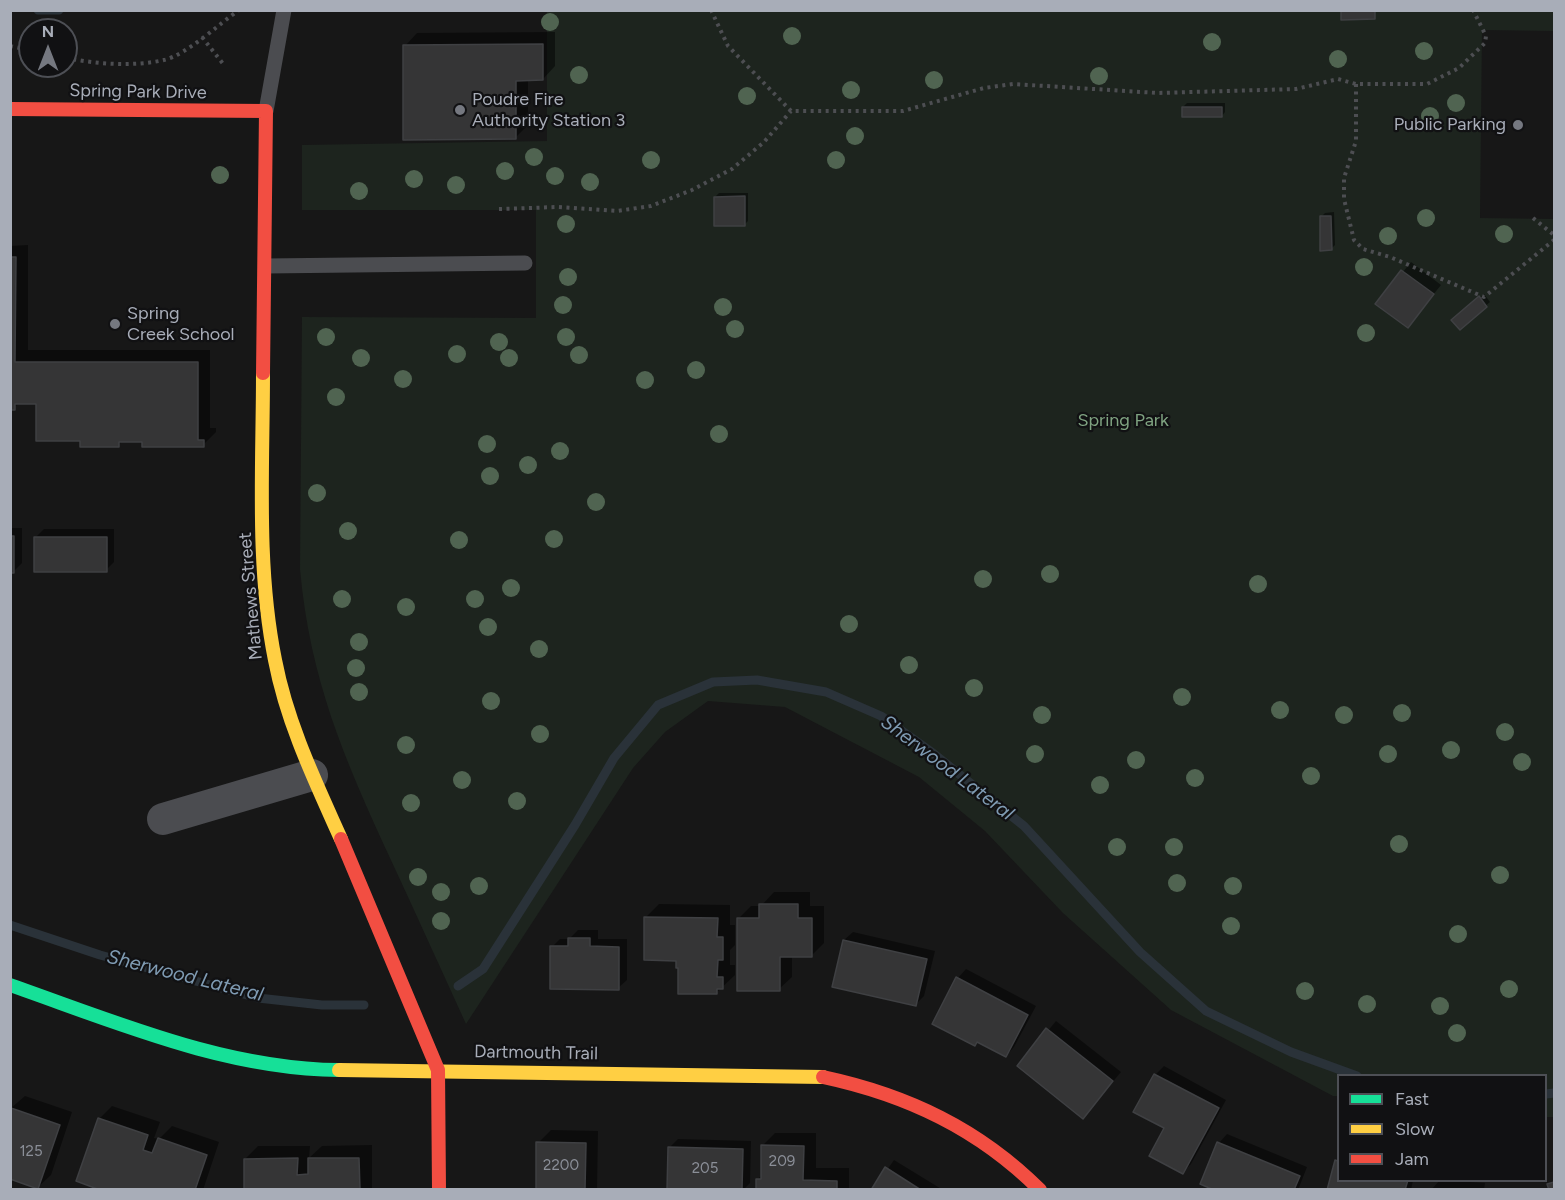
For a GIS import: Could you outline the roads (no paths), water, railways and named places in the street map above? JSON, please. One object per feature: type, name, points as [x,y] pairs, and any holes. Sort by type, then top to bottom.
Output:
[{"type":"street","name":"Spring Park Drive","points":[[10,109],[266,111]]},
{"type":"street","name":"Mathews Street","points":[[266,111],[262,524],[266,605],[275,662],[285,702],[312,775],[392,956],[438,1070],[439,1190]]},
{"type":"street","points":[[163,819],[312,775]]},
{"type":"street","name":"Dartmouth Trail","points":[[10,985],[181,1045],[260,1062],[334,1070],[819,1076],[858,1083],[916,1102],[968,1130],[994,1148],[1040,1190]]},
{"type":"lane","points":[[266,111],[284,10]]},
{"type":"lane","points":[[266,266],[525,263]]},
{"type":"waterway","points":[[38,10],[59,10]]},
{"type":"waterway","name":"Sherwood Lateral","points":[[458,986],[483,969],[575,825],[614,758],[658,705],[713,682],[757,680],[826,692],[881,716],[934,754],[1024,826],[1140,952],[1206,1011],[1291,1052],[1352,1074]]},
{"type":"waterway","name":"Sherwood Lateral","points":[[10,925],[100,955],[258,998],[322,1005],[364,1005]]},
{"type":"waterway","name":"Sherwood Lateral","points":[[1547,1094],[1554,1093]]},
{"type":"place","name":"Poudre Fire Authority Station 3","points":[[460,110]]},
{"type":"place","name":"Public Parking","points":[[1518,125]]},
{"type":"place","name":"Spring Creek School","points":[[115,324]]},
{"type":"park label","name":"Spring Park","points":[[1123,421]]}]
